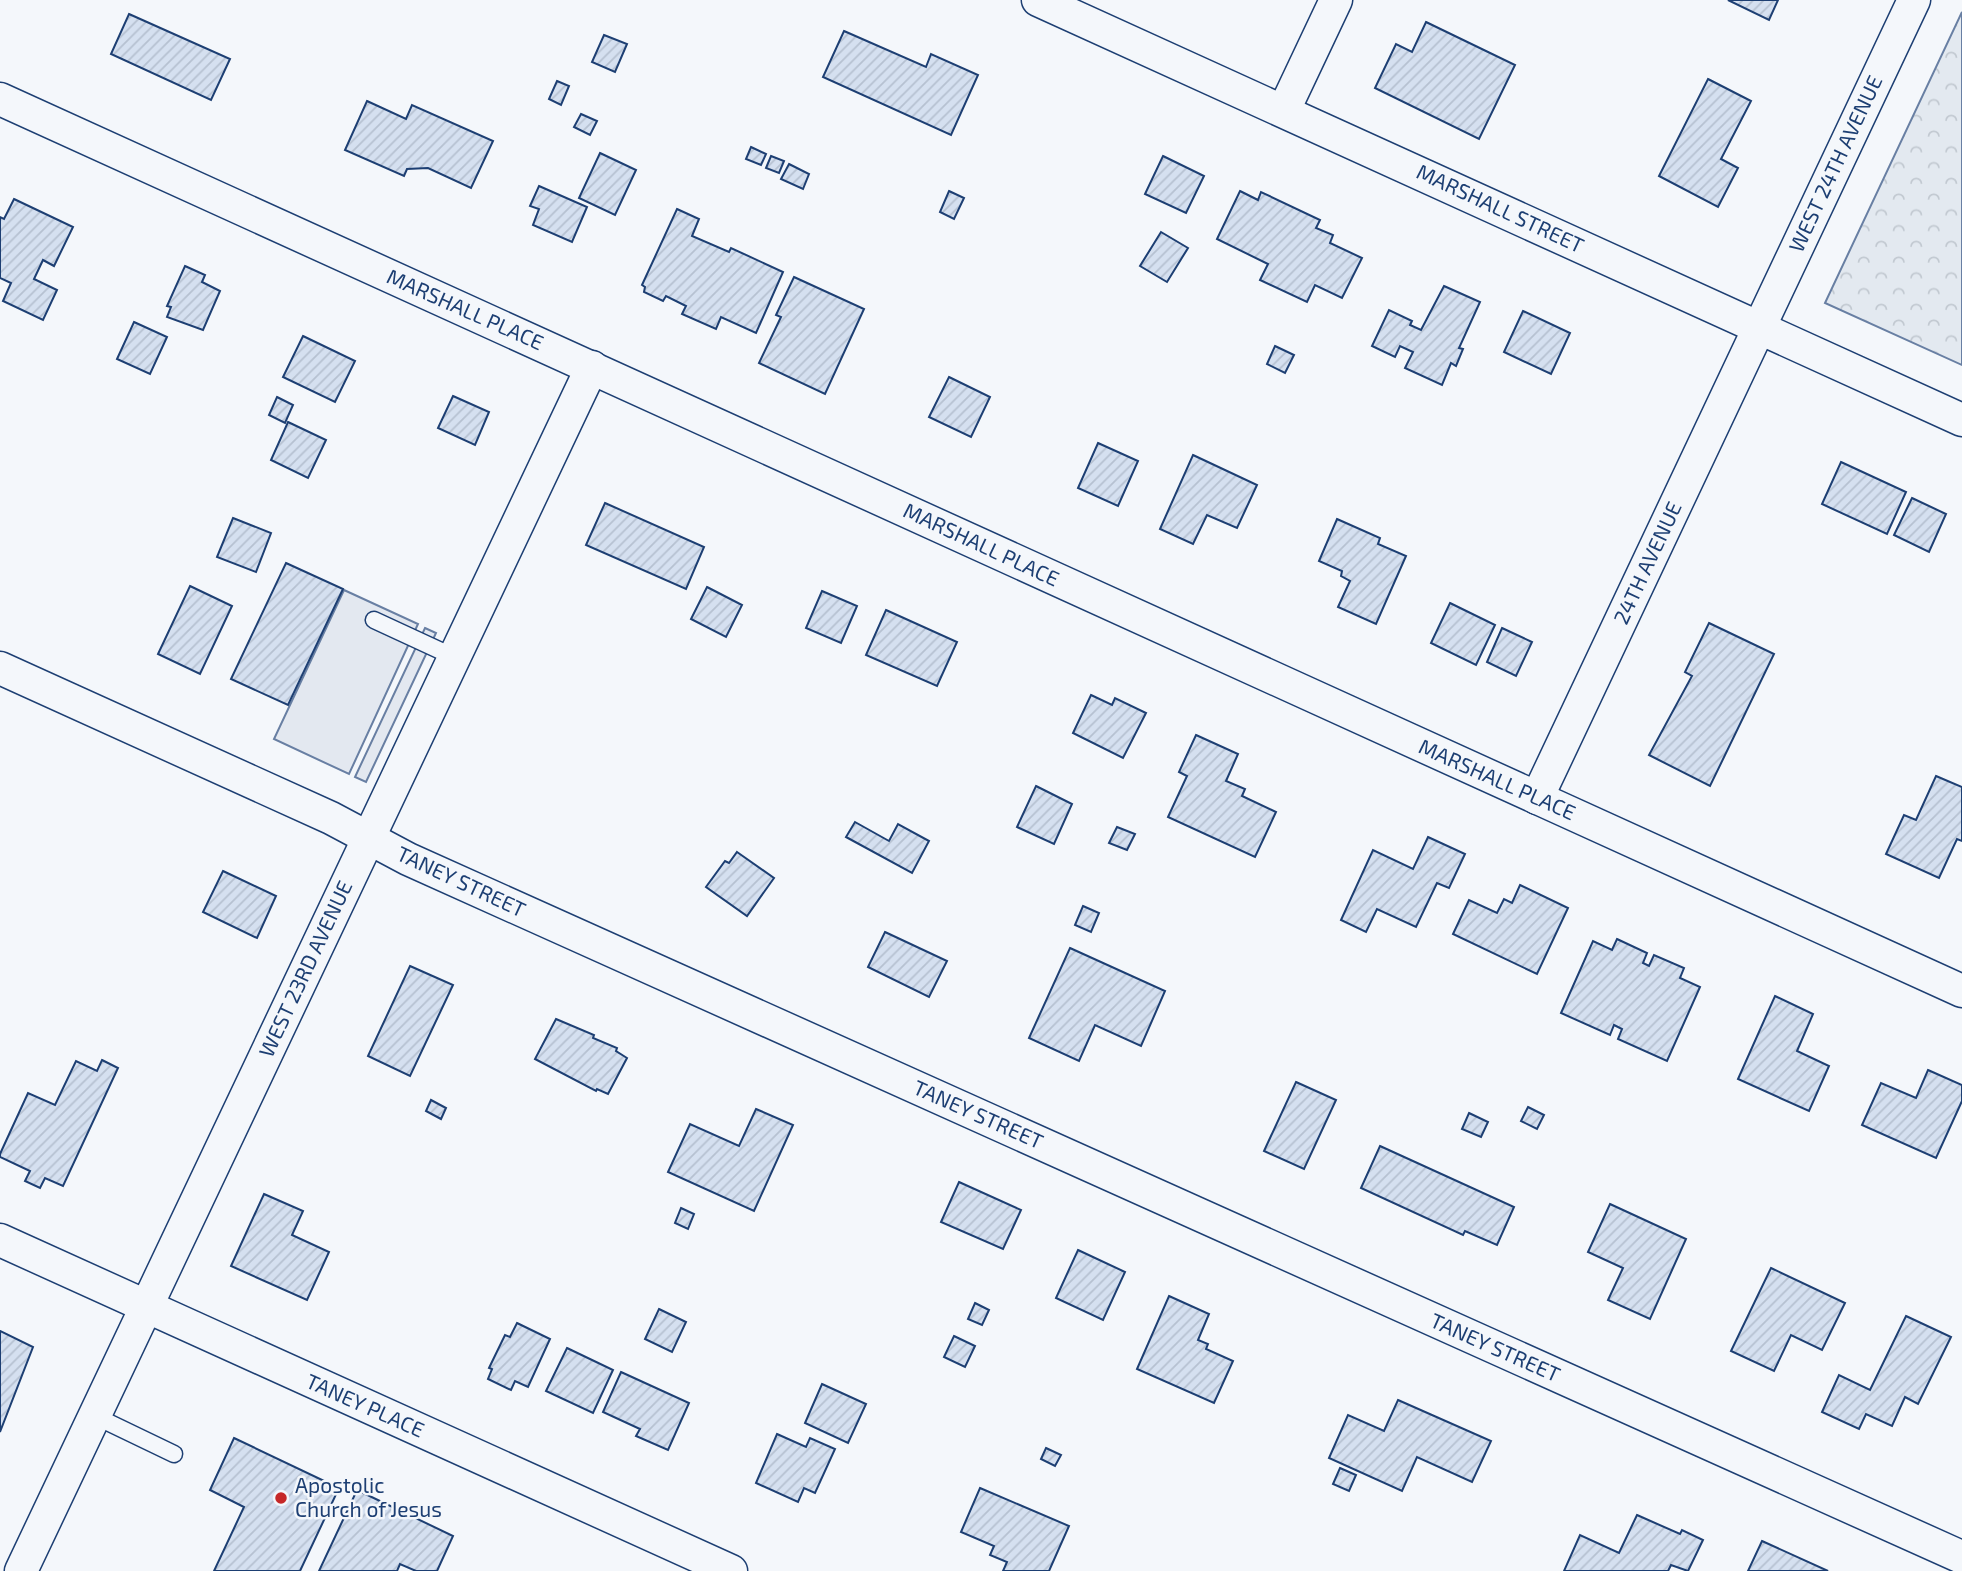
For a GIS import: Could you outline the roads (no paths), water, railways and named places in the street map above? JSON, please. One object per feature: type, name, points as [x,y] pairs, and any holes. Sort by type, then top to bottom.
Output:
[{"type":"street","name":"MARSHALL STREET","points":[[1038,0],[1962,420]]},
{"type":"street","points":[[1284,110],[1336,0]]},
{"type":"street","name":"WEST 24TH AVENUE","points":[[1759,327],[1914,0]]},
{"type":"street","name":"MARSHALL PLACE","points":[[0,99],[1962,991]]},
{"type":"street","name":"24TH AVENUE","points":[[1538,798],[1759,327]]},
{"type":"street","name":"WEST 23RD AVENUE","points":[[21,1571],[592,367]]},
{"type":"street","name":"TANEY STREET","points":[[0,668],[331,818],[408,859],[1958,1559]]},
{"type":"street","name":"TANEY PLACE","points":[[0,1240],[731,1571]]},
{"type":"lane","points":[[374,620],[454,657]]},
{"type":"lane","points":[[95,1416],[174,1454]]},
{"type":"place","name":"Apostolic Church of Jesus","points":[[281,1498]]}]
